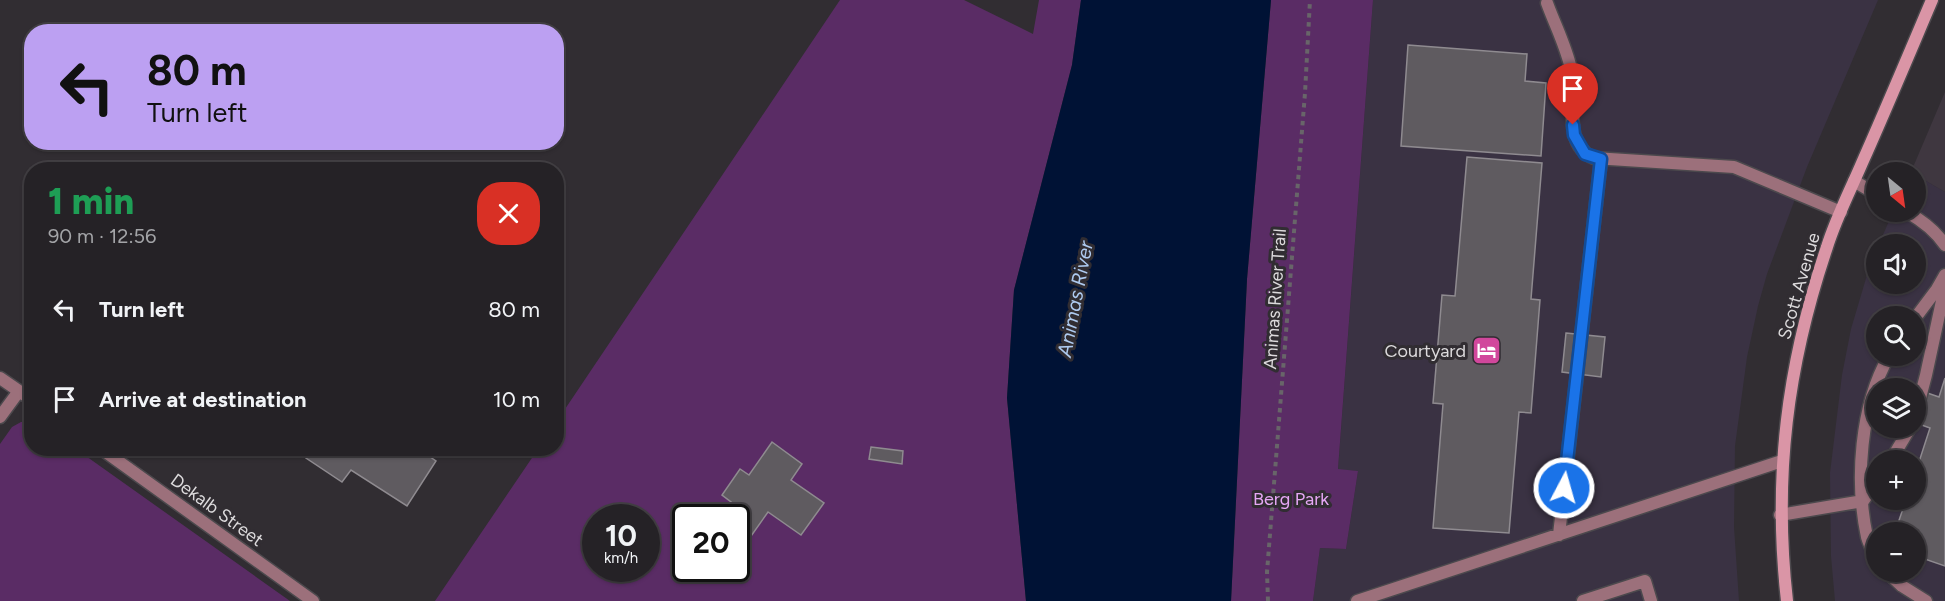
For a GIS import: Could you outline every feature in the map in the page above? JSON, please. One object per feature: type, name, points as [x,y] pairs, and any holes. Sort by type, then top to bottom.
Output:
[{"type":"main road","name":"Scott Avenue","points":[[1787,601],[1780,515],[1782,461],[1791,389],[1802,336],[1827,244],[1932,0]]},
{"type":"street","points":[[1546,3],[1571,69],[1574,135],[1585,154],[1601,159],[1734,167],[1841,212]]},
{"type":"street","points":[[1559,535],[1601,159]]},
{"type":"street","points":[[1854,181],[1866,188]]},
{"type":"street","points":[[1925,222],[1937,233],[1945,245]]},
{"type":"street","points":[[1925,306],[1945,275]]},
{"type":"street","points":[[1925,378],[1945,287]]},
{"type":"street","points":[[1866,530],[1861,468],[1865,426],[1871,396],[1883,366]]},
{"type":"street","points":[[0,378],[24,394]]},
{"type":"street","points":[[0,417],[19,391]]},
{"type":"street","name":"Dekalb Street","points":[[111,456],[313,601]]},
{"type":"street","points":[[1357,601],[1782,461]]},
{"type":"street","points":[[1780,515],[1863,501],[1866,497]]},
{"type":"street","points":[[1583,601],[1645,582],[1651,601]]},
{"type":"street","points":[[1898,582],[1926,601]]},
{"type":"path","name":"Animas River Trail","points":[[1268,601],[1267,572],[1305,93],[1310,0]]},
{"type":"shaded area","points":[[1373,0],[1878,0],[1807,167],[1767,274],[1758,306],[1747,357],[1735,446],[1734,527],[1739,601],[1313,601],[1320,548],[1346,549],[1358,471],[1338,470]]},
{"type":"shaded area","points":[[1945,92],[1945,192],[1926,181],[1926,162],[1915,162]]},
{"type":"shaded area","points":[[1926,181],[1945,192],[1945,601],[1835,601],[1831,556],[1830,473],[1842,375],[1851,329],[1866,278],[1866,294],[1926,294],[1926,234],[1883,234],[1889,222],[1926,222]]},
{"type":"green space","points":[[840,0],[964,0],[1033,34],[1039,0],[1081,0],[1072,65],[1014,290],[1007,398],[1026,601],[435,601],[533,456],[564,456],[564,411]]},
{"type":"green space","name":"Berg Park","points":[[1271,0],[1373,0],[1338,469],[1358,471],[1346,549],[1320,548],[1313,601],[1231,601],[1247,279]]},
{"type":"green space","points":[[24,422],[24,456],[86,456],[290,601],[0,601],[0,444],[12,427]]},
{"type":"water","name":"Animas River","points":[[1081,0],[1271,0],[1247,279],[1231,601],[1026,601],[1007,398],[1014,290],[1072,65]]},
{"type":"building","points":[[1408,45],[1527,54],[1525,81],[1546,83],[1541,156],[1401,146]]},
{"type":"building","name":"Courtyard","points":[[1467,157],[1542,163],[1531,299],[1540,300],[1531,413],[1519,412],[1509,533],[1433,528],[1443,404],[1433,403],[1442,295],[1455,296]]},
{"type":"building","points":[[1566,333],[1605,337],[1601,377],[1562,372]]},
{"type":"building","points":[[1945,378],[1945,566],[1926,559],[1926,522],[1898,522],[1903,510],[1926,510],[1926,450],[1923,450],[1930,428],[1926,427],[1926,392],[1939,397]]},
{"type":"building","points":[[772,442],[802,464],[791,480],[824,503],[801,535],[768,512],[750,538],[750,504],[730,504],[731,502],[722,495],[740,469],[749,475]]},
{"type":"building","points":[[871,447],[903,451],[902,464],[869,459]]},
{"type":"building","points":[[307,456],[429,456],[436,461],[407,506],[351,470],[342,482],[306,458]]},
{"type":"place","name":"Courtyard","points":[[1487,351]]},
{"type":"route","points":[[1564,488],[1601,159],[1585,154],[1580,148],[1574,135],[1573,125]]}]
